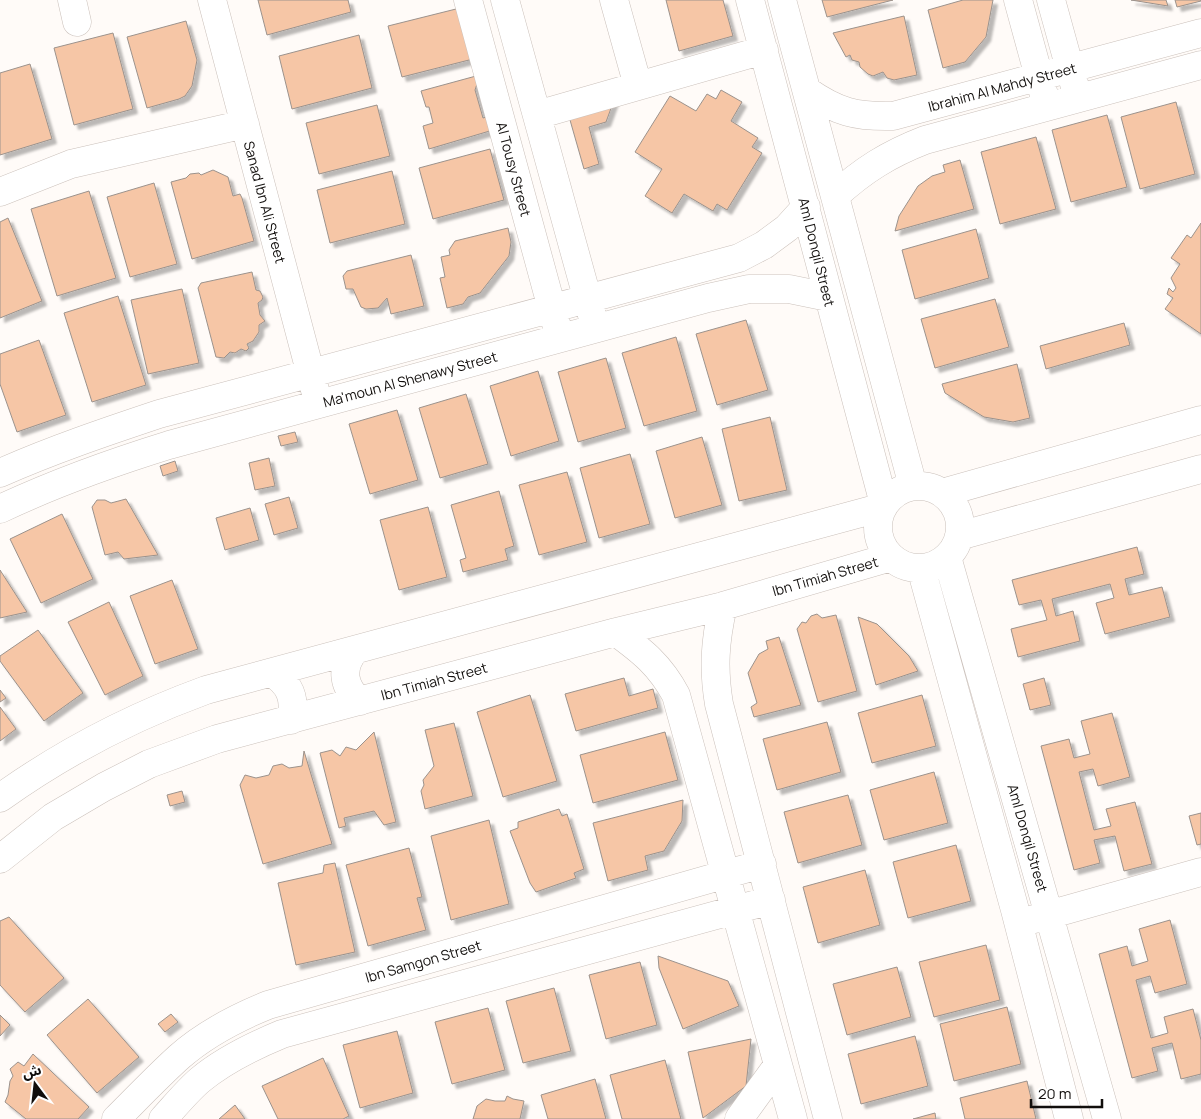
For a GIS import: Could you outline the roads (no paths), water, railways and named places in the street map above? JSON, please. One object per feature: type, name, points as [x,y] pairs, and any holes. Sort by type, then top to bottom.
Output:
[{"type":"street","name":"Sanad Ibn Ali Street","points":[[212,0],[319,404]]},
{"type":"street","name":"Al Tousy Street","points":[[468,0],[560,338]]},
{"type":"street","points":[[506,0],[596,329]]},
{"type":"street","name":"Aml Donqil Street","points":[[750,0],[883,505]]},
{"type":"street","points":[[782,0],[913,486]]},
{"type":"street","points":[[1018,0],[1047,106]]},
{"type":"street","points":[[1051,0],[1078,98]]},
{"type":"street","points":[[625,10],[646,84]]},
{"type":"street","name":"Ibrahim Al Mahdy Street","points":[[807,91],[827,105],[848,113],[870,117],[893,116],[1201,33]]},
{"type":"street","points":[[537,115],[764,50]]},
{"type":"street","points":[[835,196],[868,169],[905,147],[1047,106],[1201,65]]},
{"type":"street","points":[[0,192],[71,164],[244,124]]},
{"type":"street","points":[[0,473],[89,437],[159,414],[739,258],[764,245],[787,228],[806,207]]},
{"type":"street","name":"Ma'moun Al Shenawy Street","points":[[0,509],[48,487],[108,464],[169,445],[708,298],[749,289],[789,289],[828,297]]},
{"type":"street","points":[[942,493],[1201,420]]},
{"type":"street","points":[[953,547],[959,517],[950,500],[942,493],[923,486],[913,486],[896,492],[883,505],[877,528],[881,544],[891,557],[903,565],[921,568],[938,563],[953,547],[1201,469]]},
{"type":"street","points":[[0,798],[56,760],[129,721],[206,690],[883,505]]},
{"type":"street","name":"Aml Donqil Street","points":[[953,547],[1050,914],[1107,1119]]},
{"type":"street","name":"Ibn Timiah Street","points":[[0,859],[53,817],[104,787],[149,764],[217,739],[616,632],[723,606],[891,557]]},
{"type":"street","points":[[921,568],[1069,1119]]},
{"type":"street","points":[[723,606],[714,657],[719,704],[828,1119]]},
{"type":"street","points":[[616,632],[651,659],[669,682],[676,695],[792,1119]]},
{"type":"street","points":[[354,650],[349,657],[344,673],[348,689],[360,701]]},
{"type":"street","points":[[272,673],[286,684],[290,692],[293,711],[291,720]]},
{"type":"street","name":"Ibn Samgon Street","points":[[116,1119],[179,1056],[218,1028],[268,1005],[762,864]]},
{"type":"street","points":[[1018,924],[1201,872]]},
{"type":"street","points":[[162,1119],[200,1080],[217,1067],[257,1044],[290,1031],[771,900]]},
{"type":"street","points":[[179,1056],[200,1080]]},
{"type":"street","points":[[739,1119],[778,1065]]}]
